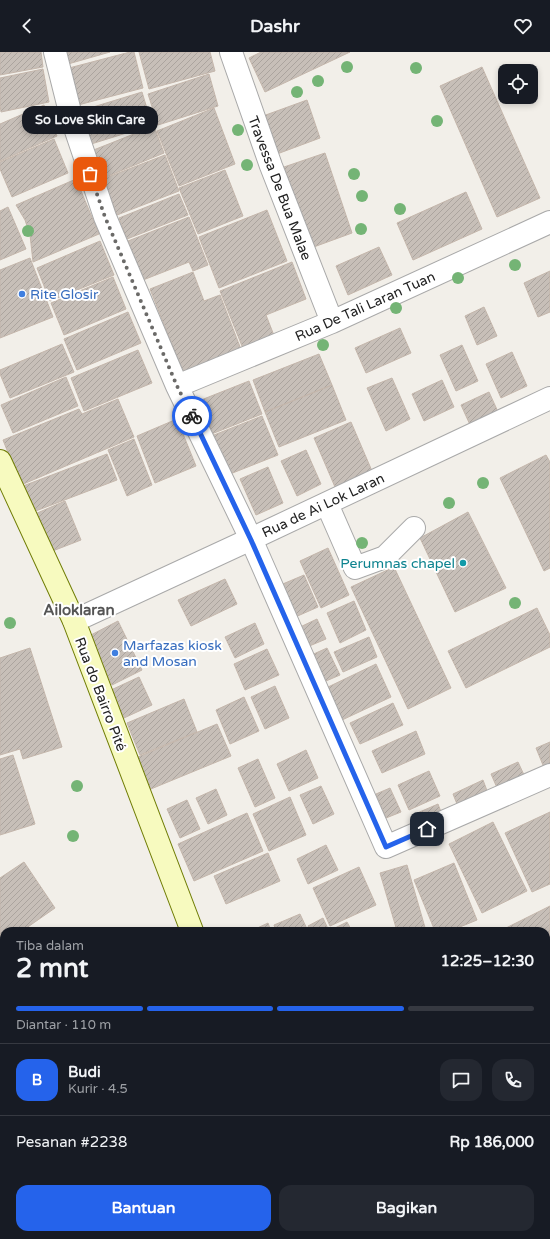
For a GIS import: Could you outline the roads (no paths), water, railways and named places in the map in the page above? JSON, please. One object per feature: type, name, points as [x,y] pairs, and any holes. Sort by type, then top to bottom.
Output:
[{"type":"main road","name":"Rua do Bairro Pité","points":[[0,461],[74,621],[190,927]]},
{"type":"street","points":[[55,52],[71,116],[105,217],[177,386],[251,540],[386,847],[550,775]]},
{"type":"street","name":"Travessa De Bua Malae","points":[[230,52],[270,166],[332,322]]},
{"type":"street","name":"Rua De Tali Laran Tuan","points":[[177,386],[332,322],[550,222]]},
{"type":"street","name":"Rua de Ai Lok Laran","points":[[74,621],[251,540],[550,398]]},
{"type":"street","points":[[327,504],[355,568],[385,557],[414,528]]},
{"type":"place","name":"So Love Skin Care","points":[[90,174]]},
{"type":"place","name":"Rite Glosir","points":[[22,294]]},
{"type":"place","name":"Perumnas chapel","points":[[463,563]]},
{"type":"place","name":"Marfazas kiosk and Mosan","points":[[115,653]]},
{"type":"district","name":"Ailoklaran","points":[[79,610]]}]
